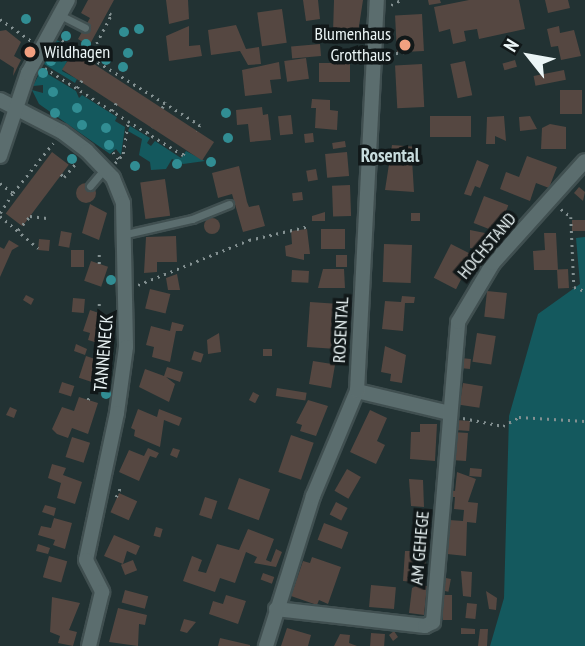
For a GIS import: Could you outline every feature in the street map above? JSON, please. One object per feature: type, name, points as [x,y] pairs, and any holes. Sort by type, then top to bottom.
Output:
[{"type":"street","points":[[0,156],[28,73],[68,0]]},
{"type":"street","name":"ROSENTAL","points":[[266,646],[313,496],[357,391],[377,0]]},
{"type":"street","points":[[0,100],[16,109]]},
{"type":"street","name":"TANNENECK","points":[[16,109],[62,132],[110,165],[118,186],[126,234],[124,369],[86,559],[102,592],[89,646]]},
{"type":"street","name":"HOCHSTAND","points":[[449,413],[453,347],[464,307],[493,263],[553,202],[585,161]]},
{"type":"street","points":[[357,391],[449,413]]},
{"type":"street","name":"AM GEHEGE","points":[[276,610],[431,625],[449,413]]},
{"type":"lane","points":[[60,15],[85,28]]},
{"type":"lane","points":[[90,186],[110,165]]},
{"type":"lane","points":[[126,234],[192,219],[229,204]]},
{"type":"path","points":[[90,56],[111,15],[108,13]]},
{"type":"path","points":[[0,19],[24,36]]},
{"type":"path","points":[[56,37],[134,81],[200,125],[197,131]]},
{"type":"path","points":[[375,54],[406,54]]},
{"type":"path","points":[[41,66],[183,155],[185,150]]},
{"type":"path","points":[[77,88],[82,80]]},
{"type":"path","points":[[131,86],[134,81]]},
{"type":"path","points":[[162,108],[165,102]]},
{"type":"path","points":[[112,111],[116,103]]},
{"type":"path","points":[[110,165],[119,159],[128,121]]},
{"type":"path","points":[[147,133],[151,127]]},
{"type":"path","points":[[38,248],[0,215],[54,142]]},
{"type":"path","points":[[113,152],[119,159]]},
{"type":"path","points":[[61,174],[64,177],[78,161]]},
{"type":"path","points":[[36,164],[41,167]]},
{"type":"path","points":[[0,183],[14,194]]},
{"type":"path","points":[[553,202],[571,217],[574,287],[585,291]]},
{"type":"path","points":[[18,230],[27,218],[47,218]]},
{"type":"path","points":[[135,287],[249,240],[309,226]]},
{"type":"path","points":[[99,254],[99,264]]},
{"type":"path","points":[[99,303],[99,313]]},
{"type":"path","points":[[471,418],[503,426],[520,416],[585,421]]},
{"type":"path","points":[[116,497],[121,486]]},
{"type":"shaded area","points":[[57,40],[73,50],[62,71],[77,79],[75,83],[44,64]]},
{"type":"shaded area","points":[[41,70],[76,91],[79,98],[82,95],[117,117],[115,121],[125,127],[121,155],[116,149],[110,154],[39,104],[32,90],[43,93],[43,85],[33,86]]},
{"type":"shaded area","points":[[130,126],[150,138],[147,143],[151,146],[155,141],[181,158],[186,151],[205,161],[183,164],[172,159],[166,169],[151,170],[150,162],[139,155],[142,139],[128,131]]},
{"type":"shaded area","points":[[585,237],[585,646],[490,646],[504,598],[509,416],[538,314],[580,284],[576,238]]},
{"type":"building","points":[[88,0],[114,0],[89,46],[78,39],[90,18],[81,13]]},
{"type":"building","points":[[166,0],[188,0],[189,19],[169,24]]},
{"type":"building","points":[[303,0],[318,0],[320,19],[306,21]]},
{"type":"building","points":[[334,0],[363,0],[358,33],[333,32]]},
{"type":"building","points":[[428,0],[440,0],[441,3],[429,5]]},
{"type":"building","points":[[469,0],[519,0],[525,29],[479,39],[477,29],[464,31],[466,41],[453,44],[450,29],[439,32],[434,7]]},
{"type":"building","points":[[545,0],[568,0],[570,8],[548,13]]},
{"type":"building","points":[[282,9],[287,43],[262,46],[257,12]]},
{"type":"building","points":[[422,14],[424,51],[397,52],[395,15]]},
{"type":"building","points":[[236,25],[246,49],[259,47],[261,64],[248,65],[240,51],[211,55],[208,30]]},
{"type":"building","points":[[189,26],[189,46],[200,45],[202,56],[169,61],[166,36]]},
{"type":"building","points":[[559,26],[560,33],[574,30],[581,56],[561,60],[558,46],[551,47],[547,29]]},
{"type":"building","points":[[6,30],[21,42],[14,56],[21,60],[13,76],[14,68],[0,59],[0,31]]},
{"type":"building","points":[[320,44],[321,56],[292,58],[291,47]]},
{"type":"building","points":[[74,51],[214,142],[202,160],[62,69]]},
{"type":"building","points":[[306,58],[309,79],[287,82],[284,61]]},
{"type":"building","points":[[515,60],[517,67],[504,70],[503,64]]},
{"type":"building","points":[[465,61],[472,95],[458,98],[450,64]]},
{"type":"building","points":[[279,62],[281,79],[270,80],[272,93],[245,96],[242,70]]},
{"type":"building","points":[[319,63],[350,63],[350,82],[319,82]]},
{"type":"building","points":[[422,64],[424,107],[397,108],[395,65]]},
{"type":"building","points":[[564,70],[566,80],[535,86],[534,76]]},
{"type":"building","points":[[560,90],[582,90],[582,114],[560,114]]},
{"type":"building","points":[[312,99],[330,100],[330,110],[338,111],[337,130],[315,128],[316,108],[311,108]]},
{"type":"building","points":[[262,107],[263,115],[268,114],[271,140],[250,142],[248,124],[237,125],[236,110]]},
{"type":"building","points":[[291,115],[293,134],[280,135],[278,116]]},
{"type":"building","points":[[430,116],[471,116],[471,137],[430,137]]},
{"type":"building","points":[[504,116],[506,141],[495,136],[495,144],[486,144],[487,117]]},
{"type":"building","points":[[530,116],[537,129],[520,131],[519,117]]},
{"type":"building","points":[[550,124],[566,127],[566,149],[541,149],[542,128]]},
{"type":"building","points":[[313,133],[314,142],[305,143],[304,134]]},
{"type":"building","points":[[345,141],[346,147],[333,149],[332,143]]},
{"type":"building","points":[[392,145],[418,147],[417,159],[412,159],[414,192],[385,190]]},
{"type":"building","points":[[52,152],[69,165],[22,226],[6,213]]},
{"type":"building","points":[[347,152],[349,176],[327,178],[325,154]]},
{"type":"building","points":[[527,156],[557,167],[549,188],[536,183],[530,201],[500,189],[506,172],[519,177]]},
{"type":"building","points":[[477,160],[489,165],[480,188],[475,186],[471,196],[464,194]]},
{"type":"building","points":[[239,166],[249,207],[259,205],[265,226],[243,232],[232,194],[218,198],[212,173]]},
{"type":"building","points":[[316,169],[318,180],[308,182],[306,171]]},
{"type":"building","points":[[165,179],[170,216],[145,219],[140,182]]},
{"type":"building","points":[[86,183],[93,186],[96,193],[93,200],[86,203],[79,200],[76,193],[79,186]]},
{"type":"building","points":[[350,185],[351,216],[333,217],[332,186]]},
{"type":"building","points":[[579,187],[585,192],[583,201],[574,193]]},
{"type":"building","points":[[302,192],[303,200],[293,201],[292,193]]},
{"type":"building","points":[[484,196],[508,205],[498,232],[474,223]]},
{"type":"building","points":[[90,204],[107,213],[99,240],[82,233]]},
{"type":"building","points":[[325,212],[325,221],[312,221],[312,216]]},
{"type":"building","points":[[411,213],[420,213],[420,221],[411,221]]},
{"type":"building","points":[[212,218],[220,226],[212,234],[204,226]]},
{"type":"building","points":[[572,220],[585,220],[585,231],[572,231]]},
{"type":"building","points":[[307,229],[310,254],[304,254],[304,260],[286,256],[285,246],[292,244],[291,231]]},
{"type":"building","points":[[321,229],[345,229],[345,249],[321,249]]},
{"type":"building","points":[[470,230],[485,233],[482,250],[470,248]]},
{"type":"building","points":[[61,231],[72,233],[69,248],[58,246]]},
{"type":"building","points":[[544,233],[556,233],[558,270],[534,270],[533,251],[545,250]]},
{"type":"building","points":[[176,236],[177,262],[157,262],[157,272],[144,273],[146,237]]},
{"type":"building","points":[[39,239],[50,240],[49,251],[38,250]]},
{"type":"building","points":[[9,240],[19,246],[12,250],[0,277],[0,247],[4,249]]},
{"type":"building","points":[[384,244],[412,245],[411,283],[383,282]]},
{"type":"building","points":[[451,244],[473,255],[456,289],[434,278]]},
{"type":"building","points":[[71,250],[84,250],[84,267],[71,267]]},
{"type":"building","points":[[336,255],[347,255],[347,267],[336,267]]},
{"type":"building","points":[[91,261],[108,267],[101,287],[84,281]]},
{"type":"building","points":[[323,269],[344,269],[345,288],[318,288]]},
{"type":"building","points":[[568,269],[569,288],[558,289],[557,270]]},
{"type":"building","points":[[292,270],[309,271],[308,283],[291,282]]},
{"type":"building","points":[[177,274],[180,290],[168,290],[166,278]]},
{"type":"building","points":[[150,289],[170,294],[166,313],[145,308]]},
{"type":"building","points":[[487,291],[507,293],[504,319],[484,317]]},
{"type":"building","points":[[26,295],[34,299],[31,305],[23,300]]},
{"type":"building","points":[[402,296],[415,297],[414,303],[405,303],[403,331],[382,329],[385,301],[401,302]]},
{"type":"building","points":[[73,298],[85,299],[84,313],[72,312]]},
{"type":"building","points":[[310,302],[336,304],[333,349],[307,347]]},
{"type":"building","points":[[90,310],[108,316],[98,343],[88,340],[90,333],[83,331]]},
{"type":"building","points":[[172,322],[184,325],[182,331],[176,331],[170,362],[152,357],[154,347],[146,345],[151,326],[170,331]]},
{"type":"building","points":[[219,333],[221,352],[208,354],[207,340]]},
{"type":"building","points":[[477,333],[496,336],[491,365],[472,362]]},
{"type":"building","points":[[76,344],[87,349],[85,355],[74,351]]},
{"type":"building","points":[[385,346],[406,355],[402,383],[390,381],[391,374],[381,372]]},
{"type":"building","points":[[263,349],[272,349],[272,356],[263,356]]},
{"type":"building","points":[[194,351],[204,354],[201,363],[191,360]]},
{"type":"building","points":[[86,356],[105,362],[98,384],[79,378]]},
{"type":"building","points":[[333,357],[345,358],[344,365],[335,365],[331,388],[309,384],[313,361],[332,364]]},
{"type":"building","points":[[461,358],[471,359],[470,369],[460,368]]},
{"type":"building","points":[[167,367],[183,372],[180,382],[166,377],[175,384],[169,402],[139,387],[145,369],[164,376]]},
{"type":"building","points":[[62,382],[74,386],[71,396],[59,392]]},
{"type":"building","points":[[463,383],[483,386],[479,408],[460,405]]},
{"type":"building","points":[[277,388],[307,393],[305,401],[276,396]]},
{"type":"building","points":[[253,392],[259,395],[255,403],[249,400]]},
{"type":"building","points":[[79,397],[98,403],[88,434],[72,428],[68,438],[57,434],[52,429],[62,407],[74,411]]},
{"type":"building","points":[[308,400],[328,406],[316,436],[300,431],[302,425],[296,423]]},
{"type":"building","points":[[10,407],[17,410],[14,418],[6,415]]},
{"type":"building","points":[[138,409],[157,417],[159,409],[182,418],[179,426],[164,420],[160,447],[134,436],[135,430],[131,428]]},
{"type":"building","points":[[370,410],[387,418],[377,441],[385,445],[376,464],[350,452]]},
{"type":"building","points":[[456,420],[470,421],[469,431],[455,430]]},
{"type":"building","points":[[420,424],[437,424],[435,461],[410,459],[411,432],[420,432]]},
{"type":"building","points":[[453,432],[468,433],[466,461],[451,460]]},
{"type":"building","points":[[291,435],[314,443],[301,480],[278,472]]},
{"type":"building","points":[[72,437],[90,443],[84,463],[66,457]]},
{"type":"building","points":[[148,448],[159,453],[156,458],[150,456],[139,481],[119,472],[129,450],[144,456]]},
{"type":"building","points":[[173,448],[180,450],[177,458],[170,455]]},
{"type":"building","points":[[52,464],[66,468],[63,475],[82,482],[75,504],[57,498],[61,483],[48,478]]},
{"type":"building","points":[[470,468],[482,469],[481,477],[469,476]]},
{"type":"building","points":[[347,469],[361,477],[348,499],[334,491]]},
{"type":"building","points":[[457,472],[476,479],[468,502],[478,503],[476,523],[467,522],[466,556],[447,554],[449,520],[463,521],[464,510],[454,509],[455,497],[450,497],[450,490],[455,491]]},
{"type":"building","points":[[239,478],[270,489],[259,520],[228,509]]},
{"type":"building","points":[[409,479],[423,480],[424,507],[411,506]]},
{"type":"building","points":[[119,493],[137,501],[129,520],[110,512]]},
{"type":"building","points":[[205,497],[217,501],[211,519],[199,515]]},
{"type":"building","points":[[336,502],[348,508],[341,520],[330,514]]},
{"type":"building","points":[[45,505],[56,508],[54,516],[42,512]]},
{"type":"building","points":[[415,515],[430,517],[427,537],[412,535]]},
{"type":"building","points":[[54,518],[72,523],[65,549],[53,545],[55,540],[38,535],[41,526],[51,528]]},
{"type":"building","points":[[324,523],[348,532],[342,549],[318,540]]},
{"type":"building","points":[[156,527],[163,529],[160,538],[154,536]]},
{"type":"building","points":[[248,529],[274,539],[266,560],[271,562],[276,549],[282,552],[276,567],[254,563],[257,557],[246,552],[235,583],[220,578],[215,592],[183,581],[192,556],[202,560],[198,571],[206,573],[217,544],[239,550]]},
{"type":"building","points":[[114,535],[140,546],[136,555],[127,551],[123,564],[104,556]]},
{"type":"building","points":[[414,543],[427,544],[425,575],[415,575],[414,582],[403,581],[405,551],[413,551]]},
{"type":"building","points":[[38,544],[50,548],[48,554],[36,551]]},
{"type":"building","points":[[49,556],[67,561],[61,582],[43,577]]},
{"type":"building","points":[[312,557],[341,567],[328,604],[319,600],[317,605],[291,596],[303,561],[310,563]]},
{"type":"building","points":[[133,560],[137,570],[125,575],[121,565]]},
{"type":"building","points":[[461,571],[472,572],[471,597],[463,596]]},
{"type":"building","points":[[263,573],[274,577],[272,584],[261,580]]},
{"type":"building","points":[[446,578],[451,579],[448,592],[444,591]]},
{"type":"building","points":[[371,585],[396,587],[394,609],[369,607]]},
{"type":"building","points":[[418,585],[427,586],[424,615],[409,613],[412,588]]},
{"type":"building","points":[[125,590],[148,596],[145,609],[122,603]]},
{"type":"building","points":[[486,591],[497,598],[496,610],[489,609]]},
{"type":"building","points":[[226,595],[246,601],[238,624],[209,614],[213,601],[223,604]]},
{"type":"building","points":[[443,595],[452,595],[452,620],[443,620]]},
{"type":"building","points":[[52,597],[80,603],[69,630],[77,632],[73,646],[58,643],[60,636],[50,632]]},
{"type":"building","points":[[467,603],[477,604],[475,619],[465,618]]},
{"type":"building","points":[[118,608],[147,615],[145,625],[139,624],[138,646],[109,642]]},
{"type":"building","points":[[184,619],[196,622],[187,633],[180,631]]},
{"type":"building","points":[[287,628],[311,635],[308,646],[281,646]]},
{"type":"building","points":[[461,628],[475,629],[475,634],[461,634]]},
{"type":"building","points":[[480,629],[488,629],[487,646],[478,646]]},
{"type":"building","points":[[394,631],[398,637],[393,641],[389,635]]},
{"type":"building","points":[[371,633],[385,634],[384,646],[370,646]]},
{"type":"building","points":[[340,634],[350,635],[349,643],[357,646],[334,646]]},
{"type":"building","points":[[220,638],[250,645],[250,646],[218,646]]},
{"type":"place","name":"Blumenhaus Grotthaus","points":[[405,45]]},
{"type":"place","name":"Wildhagen","points":[[30,52]]},
{"type":"district","name":"Rosental","points":[[390,156]]}]
